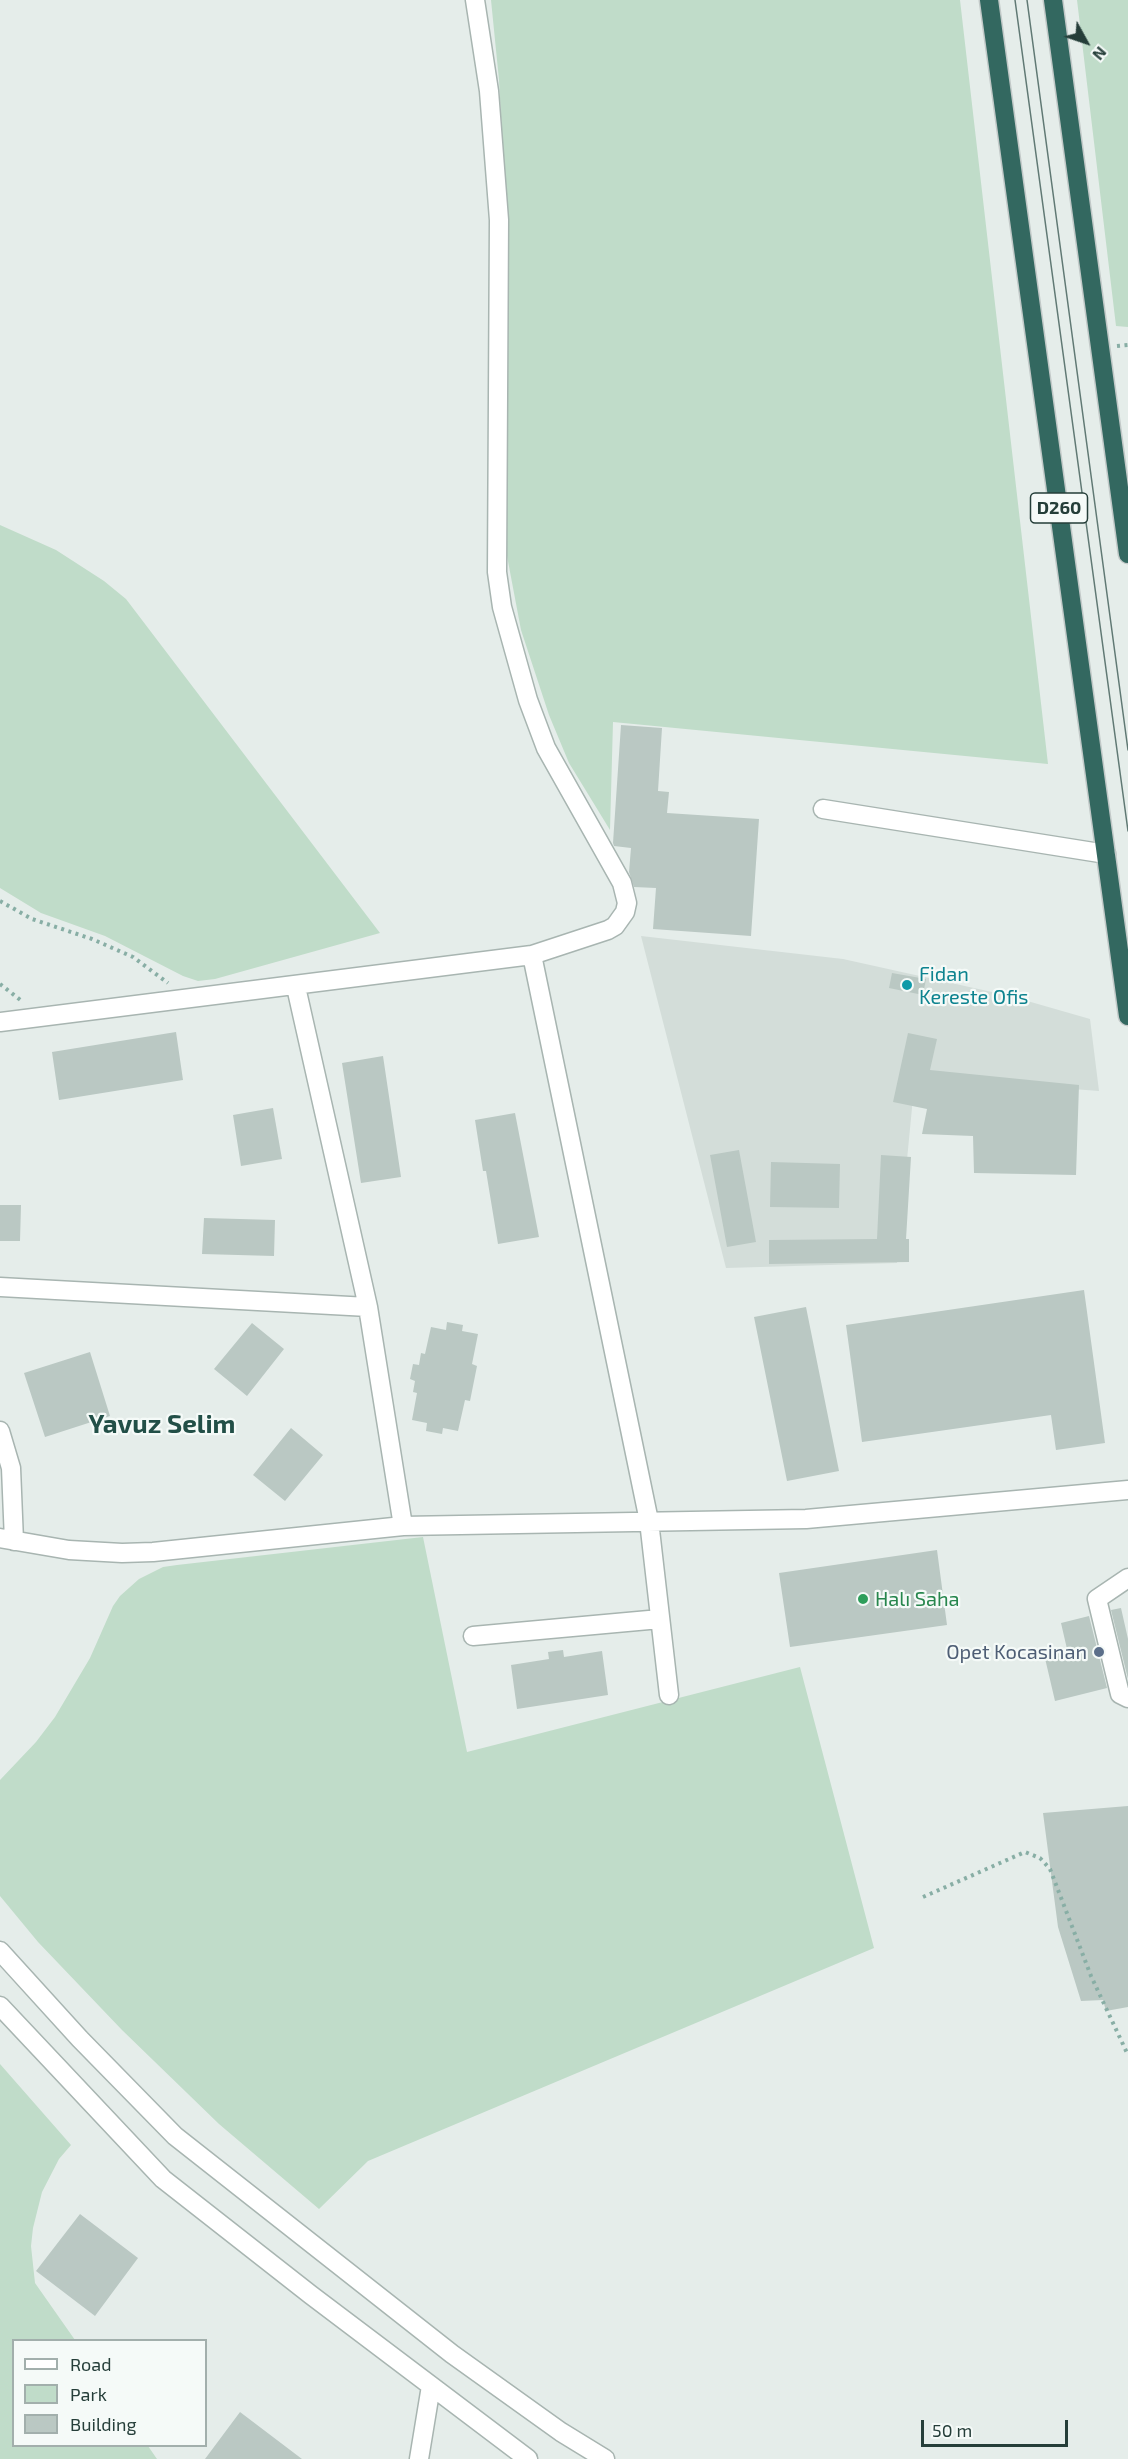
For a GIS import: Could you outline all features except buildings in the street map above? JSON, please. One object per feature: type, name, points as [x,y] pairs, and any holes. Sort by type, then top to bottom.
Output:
[{"type":"highway","name":"D260","points":[[989,0],[1128,1016]]},
{"type":"highway","points":[[1053,0],[1128,554]]},
{"type":"street","points":[[0,1023],[296,987],[532,955],[608,930],[621,920],[627,903],[622,884],[546,748],[525,690],[502,607],[497,572],[498,210],[489,91],[475,0]]},
{"type":"street","points":[[823,809],[1106,854]]},
{"type":"street","points":[[532,955],[649,1521],[669,1695]]},
{"type":"street","points":[[296,987],[368,1307],[403,1526]]},
{"type":"street","points":[[0,1287],[368,1307]]},
{"type":"street","points":[[0,1431],[11,1468],[7,1540],[96,1553],[153,1552],[403,1526],[806,1519],[1128,1490]]},
{"type":"street","points":[[1128,1578],[1097,1599],[1120,1694],[1128,1698]]},
{"type":"street","points":[[473,1636],[660,1619]]},
{"type":"street","points":[[0,1951],[87,2047],[175,2136],[452,2354],[561,2432],[605,2459]]},
{"type":"street","points":[[0,2006],[163,2179],[528,2459]]},
{"type":"street","points":[[419,2459],[431,2386]]},
{"type":"path","points":[[0,901],[32,919],[92,939],[133,957],[190,1000]]},
{"type":"path","points":[[923,1897],[1025,1852],[1040,1858],[1050,1869],[1091,1976],[1128,2055]]},
{"type":"shaded area","points":[[641,936],[843,959],[1010,996],[1090,1019],[1099,1091],[915,1077],[897,1263],[726,1268]]},
{"type":"green space","points":[[491,0],[960,0],[1048,764],[613,722],[610,830],[569,763],[549,715],[521,630],[507,556],[504,518],[508,377],[508,249],[499,80]]},
{"type":"green space","points":[[1077,0],[1128,0],[1128,327],[1116,326]]},
{"type":"green space","points":[[0,525],[56,550],[104,581],[126,599],[380,933],[215,979],[198,981],[183,976],[105,936],[41,913],[0,888]]},
{"type":"green space","points":[[423,1537],[467,1752],[800,1667],[874,1948],[368,2161],[319,2209],[219,2124],[122,2030],[38,1942],[0,1896],[0,1780],[36,1742],[55,1717],[90,1658],[113,1606],[120,1596],[139,1579],[163,1567]]},
{"type":"green space","points":[[0,2064],[71,2145],[59,2159],[42,2192],[31,2246],[35,2283],[74,2339],[12,2339],[12,2447],[149,2447],[157,2459],[0,2459]]},
{"type":"tram line","points":[[1015,0],[1128,831]]},
{"type":"tram line","points":[[1027,0],[1128,750]]},
{"type":"place","name":"Fidan Kereste Ofis","points":[[907,985]]},
{"type":"place","name":"Halı Saha","points":[[863,1599]]},
{"type":"place","name":"Opet Kocasinan","points":[[1099,1652]]},
{"type":"district","name":"Yavuz Selim","points":[[162,1424]]}]
